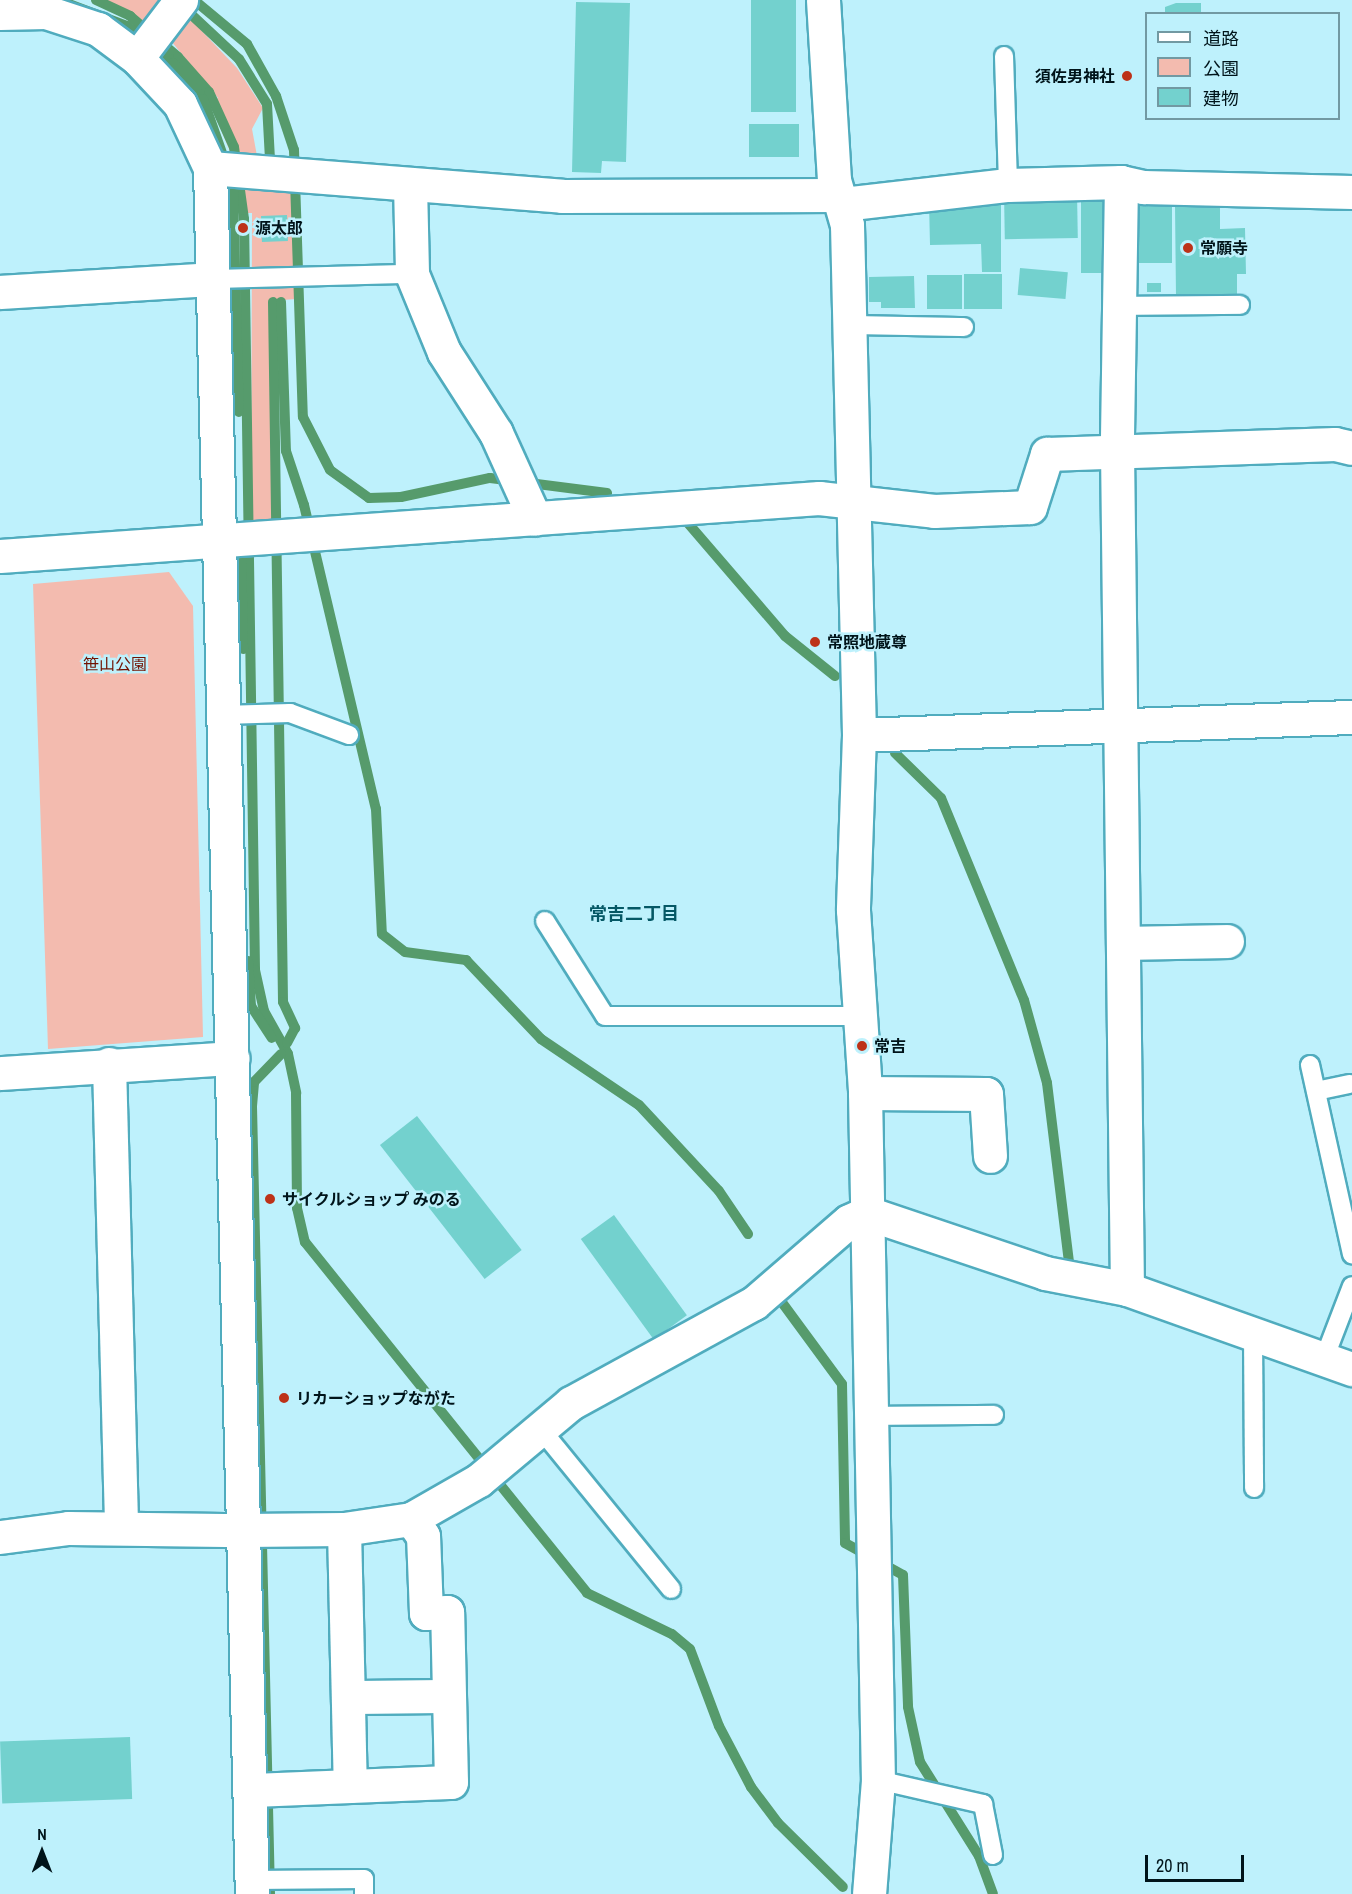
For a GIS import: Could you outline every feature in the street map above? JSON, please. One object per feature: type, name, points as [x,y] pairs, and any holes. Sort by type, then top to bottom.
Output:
[{"type":"street","points":[[823,0],[849,325],[859,735],[853,910],[865,1093],[878,1780],[869,1894]]},
{"type":"street","points":[[0,13],[47,5],[98,29],[159,29],[180,105],[221,168],[222,279],[270,538],[255,714],[233,1058],[252,1887]]},
{"type":"street","points":[[221,168],[300,177],[562,196],[839,200],[1008,185],[1121,182],[1143,187],[1352,192]]},
{"type":"street","points":[[1121,182],[1117,449],[1127,1289]]},
{"type":"street","points":[[410,184],[412,274],[444,352],[523,492]]},
{"type":"street","points":[[0,292],[222,279]]},
{"type":"street","points":[[0,556],[270,538],[523,492],[819,498],[934,511],[1030,507],[1047,453],[1117,449],[1335,444],[1352,448]]},
{"type":"street","points":[[859,735],[1119,723],[1352,717]]},
{"type":"street","points":[[1124,943],[1227,941]]},
{"type":"street","points":[[0,1073],[109,1064],[233,1058]]},
{"type":"street","points":[[109,1064],[122,1528]]},
{"type":"street","points":[[865,1093],[986,1094],[990,1156]]},
{"type":"street","points":[[0,1537],[68,1528],[344,1529],[411,1519],[479,1480],[539,1427],[571,1403],[754,1303],[849,1221],[867,1213],[1045,1273],[1127,1289],[1338,1364]]},
{"type":"street","points":[[251,1790],[451,1782],[447,1612],[426,1612],[423,1536],[411,1519]]},
{"type":"street","points":[[344,1529],[350,1786]]},
{"type":"street","points":[[349,1697],[448,1696]]},
{"type":"lane","points":[[1004,56],[1008,185]]},
{"type":"lane","points":[[222,279],[412,274]]},
{"type":"lane","points":[[1120,306],[1240,306]]},
{"type":"lane","points":[[849,325],[964,327]]},
{"type":"lane","points":[[255,714],[349,735]]},
{"type":"lane","points":[[545,921],[605,1016],[860,1016]]},
{"type":"lane","points":[[1310,1065],[1349,1222],[1352,1254]]},
{"type":"lane","points":[[1316,1091],[1349,1084]]},
{"type":"lane","points":[[1338,1364],[1352,1286]]},
{"type":"lane","points":[[1253,1334],[1254,1488]]},
{"type":"lane","points":[[872,1416],[994,1415]]},
{"type":"lane","points":[[539,1427],[670,1589]]},
{"type":"lane","points":[[878,1780],[983,1804],[993,1855]]},
{"type":"lane","points":[[252,1887],[364,1879],[364,1894]]},
{"type":"green space","points":[[107,0],[166,0],[196,25],[237,68],[263,108],[252,129],[262,183],[293,189],[296,299],[269,301],[273,529],[251,531],[252,213],[240,213],[229,149],[209,101],[218,98],[167,36]]},
{"type":"green space","name":"笹山公園","points":[[169,572],[193,606],[203,1037],[48,1049],[33,584]]},
{"type":"building","points":[[751,0],[796,0],[796,112],[751,112]]},
{"type":"building","points":[[576,2],[630,3],[626,162],[602,161],[601,173],[572,172]]},
{"type":"building","points":[[1176,3],[1201,3],[1201,12],[1165,12],[1165,7]]},
{"type":"building","points":[[749,124],[799,124],[799,157],[749,157]]},
{"type":"building","points":[[1077,192],[1078,238],[1005,239],[1004,193]]},
{"type":"building","points":[[1081,194],[1113,194],[1113,273],[1081,273]]},
{"type":"building","points":[[1001,201],[1001,272],[982,272],[981,244],[930,245],[929,202]]},
{"type":"building","points":[[1220,204],[1220,229],[1245,228],[1246,274],[1237,274],[1237,295],[1176,296],[1175,205]]},
{"type":"building","points":[[1133,205],[1172,205],[1172,263],[1133,263]]},
{"type":"building","points":[[287,215],[288,241],[262,242],[261,216]]},
{"type":"building","points":[[1020,268],[1068,272],[1065,299],[1018,295]]},
{"type":"building","points":[[964,274],[1002,274],[1002,309],[964,309]]},
{"type":"building","points":[[927,275],[962,275],[962,309],[927,309]]},
{"type":"building","points":[[914,276],[915,308],[881,308],[881,302],[869,302],[869,277]]},
{"type":"building","points":[[1147,283],[1161,283],[1161,292],[1147,292]]},
{"type":"building","points":[[417,1116],[522,1250],[485,1279],[380,1145]]},
{"type":"building","points":[[614,1215],[687,1315],[654,1339],[581,1239]]},
{"type":"building","points":[[130,1737],[132,1799],[2,1803],[0,1742]]},
{"type":"waterway","points":[[96,0],[130,16],[178,57],[209,92],[234,147],[244,219],[255,970],[264,1011],[288,1054],[296,1093],[297,1208],[305,1242],[587,1593],[672,1634],[690,1649],[719,1726],[751,1787],[778,1823],[843,1887]]},
{"type":"waterway","points":[[194,0],[247,44],[276,96],[294,150],[303,417],[330,470],[369,498],[401,497],[490,478],[607,493]]},
{"type":"waterway","points":[[61,1],[127,26],[173,63],[203,99],[227,167]]},
{"type":"waterway","points":[[181,5],[239,59],[267,104],[270,159]]},
{"type":"waterway","points":[[233,190],[239,412]]},
{"type":"waterway","points":[[273,302],[283,1002],[295,1028],[287,1043]]},
{"type":"waterway","points":[[281,302],[286,451],[304,505],[376,809],[382,934],[405,952],[466,960],[541,1039],[639,1105],[719,1191],[748,1234]]},
{"type":"waterway","points":[[687,522],[785,636],[835,676]]},
{"type":"waterway","points":[[241,541],[243,649]]},
{"type":"waterway","points":[[895,753],[941,798],[1024,1000],[1047,1083],[1070,1271]]},
{"type":"waterway","points":[[248,961],[251,1006],[272,1038]]},
{"type":"waterway","points":[[270,1894],[252,1106],[254,1082],[281,1054]]},
{"type":"waterway","points":[[778,1297],[842,1384],[845,1543],[903,1575],[908,1707],[920,1762],[979,1856],[993,1894]]},
{"type":"place","name":"須佐男神社","points":[[1127,76]]},
{"type":"place","name":"源太郎","points":[[243,228]]},
{"type":"place","name":"常願寺","points":[[1188,248]]},
{"type":"place","name":"常照地蔵尊","points":[[815,642]]},
{"type":"place","name":"常吉","points":[[862,1046]]},
{"type":"place","name":"サイクルショップ みのる","points":[[270,1199]]},
{"type":"place","name":"リカーショップながた","points":[[284,1398]]},
{"type":"district","name":"常吉二丁目","points":[[634,914]]}]
